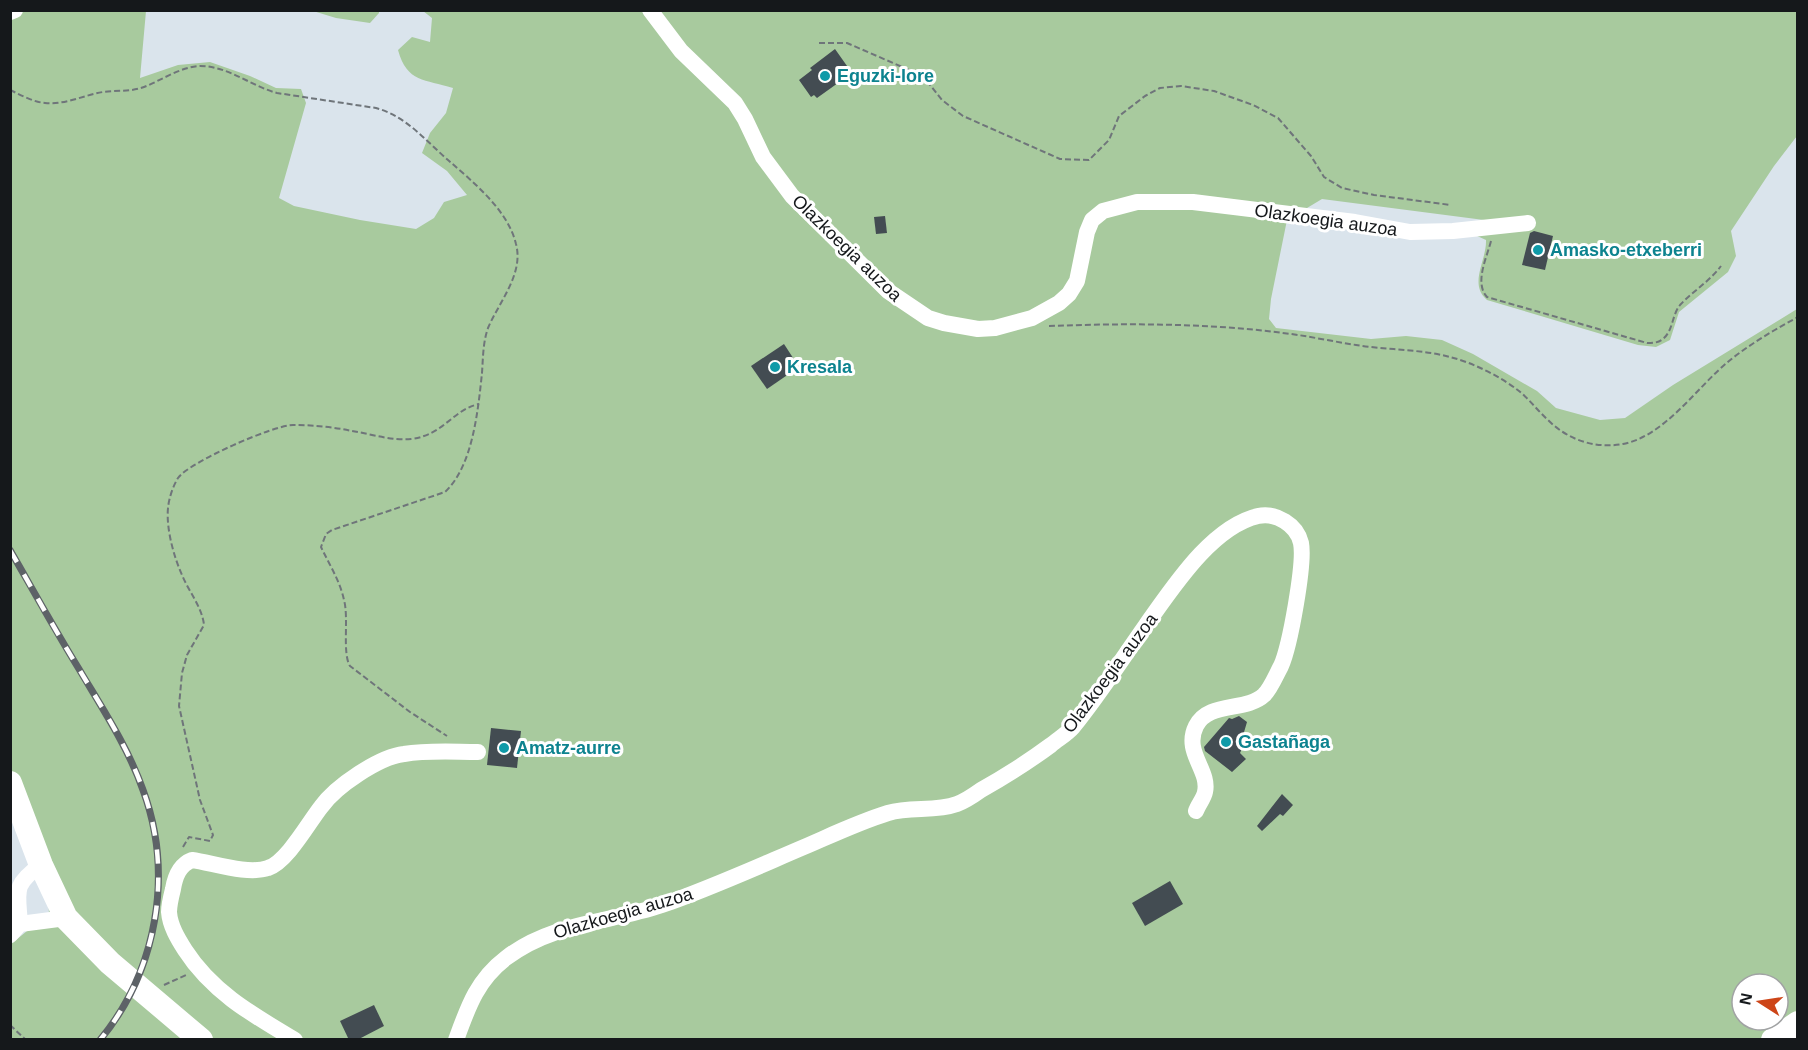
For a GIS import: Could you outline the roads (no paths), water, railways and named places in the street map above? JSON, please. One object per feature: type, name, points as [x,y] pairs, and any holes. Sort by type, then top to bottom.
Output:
[{"type":"street","points":[[10,12],[15,10]]},
{"type":"street","name":"Olazkoegia auzoa","points":[[650,10],[681,51],[735,103],[745,118],[763,157],[792,196],[888,291],[928,318],[944,323],[978,329],[995,328],[1032,318],[1059,303],[1069,294],[1077,280],[1082,266],[1087,232],[1092,220],[1103,211],[1137,202],[1193,202],[1355,222],[1410,232],[1453,231],[1528,223]]},
{"type":"street","name":"Olazkoegia auzoa","points":[[456,1040],[474,993],[490,971],[509,956],[544,936],[586,922],[621,917],[661,905],[724,882],[850,826],[893,812],[957,804],[1017,771],[1070,730],[1188,566],[1239,525],[1261,515],[1275,515],[1298,534],[1301,545],[1296,604],[1283,661],[1267,693],[1253,703],[1219,709],[1204,717],[1196,725],[1193,742],[1194,755],[1204,773],[1205,792],[1196,811]]},
{"type":"street","points":[[295,1040],[237,1005],[208,981],[189,957],[172,926],[169,915],[169,905],[178,873],[186,862],[192,860],[256,871],[271,868],[300,838],[322,805],[344,784],[372,766],[403,754],[478,752]]},
{"type":"street","points":[[10,783],[41,866],[66,918],[110,963],[201,1040]]},
{"type":"street","points":[[41,866],[26,876],[18,889],[15,929],[66,918]]},
{"type":"street","points":[[1773,1040],[1797,1023]]},
{"type":"railway","points":[[10,550],[122,743],[137,774],[152,822],[157,855],[158,888],[147,953],[135,984],[119,1013],[100,1040]]},
{"type":"place","name":"Eguzki-lore","points":[[825,76]]},
{"type":"place","name":"Amasko-etxeberri","points":[[1538,250]]},
{"type":"place","name":"Kresala","points":[[775,367]]},
{"type":"place","name":"Gastañaga","points":[[1226,742]]},
{"type":"place","name":"Amatz-aurre","points":[[504,748]]}]
